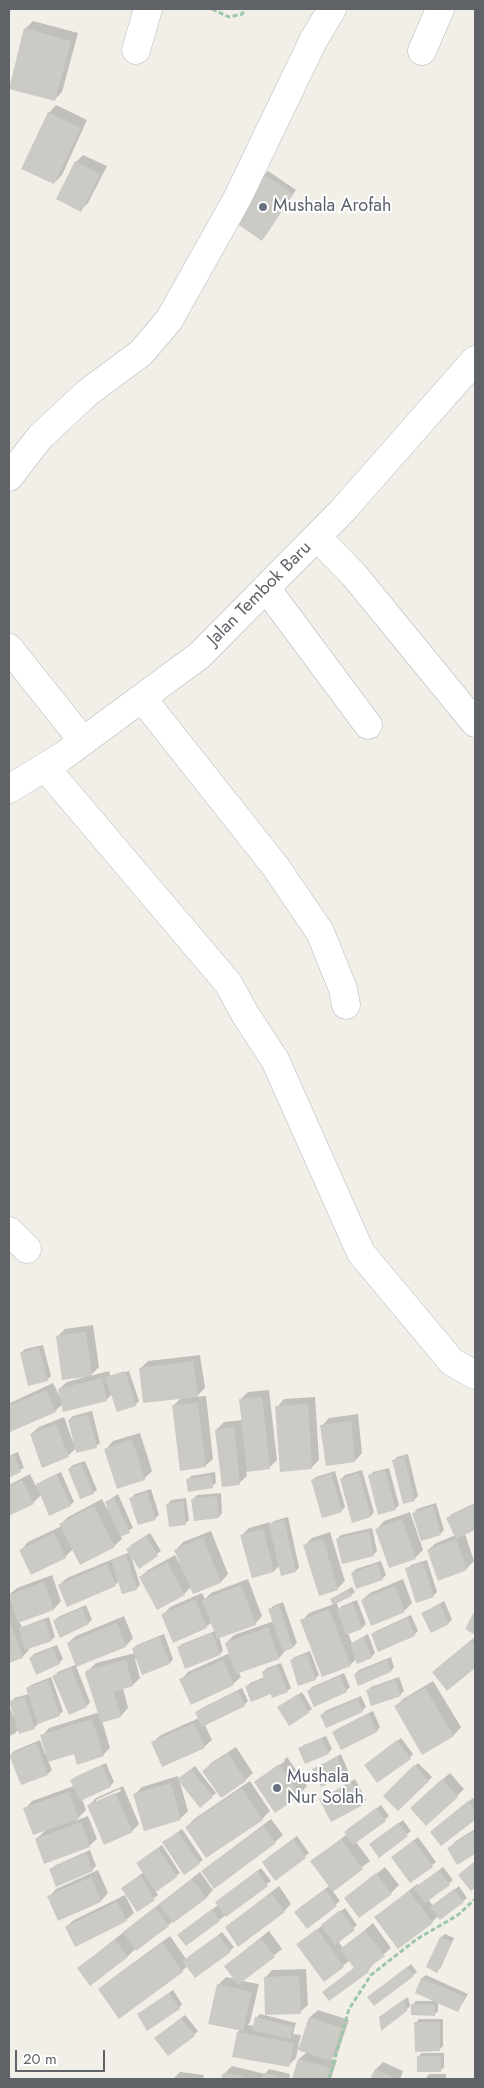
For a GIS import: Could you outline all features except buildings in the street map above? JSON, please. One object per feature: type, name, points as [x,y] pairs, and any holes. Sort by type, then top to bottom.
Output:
[{"type":"street","points":[[136,50],[148,9]]},
{"type":"street","points":[[9,477],[40,437],[86,393],[140,353],[169,320],[237,199],[313,40],[332,9]]},
{"type":"street","points":[[422,51],[440,9]]},
{"type":"street","name":"Jalan Tembok Baru","points":[[9,789],[83,741],[200,655],[266,588],[325,544],[349,503],[475,360]]},
{"type":"street","points":[[325,544],[354,575],[475,723]]},
{"type":"street","points":[[266,588],[368,725]]},
{"type":"street","points":[[9,648],[83,741]]},
{"type":"street","points":[[142,698],[276,866],[320,932],[343,988],[346,1005]]},
{"type":"street","points":[[45,767],[228,983],[245,1014],[275,1060],[361,1253],[452,1362],[475,1375]]},
{"type":"path","points":[[212,9],[229,17],[242,14],[245,9]]},
{"type":"path","points":[[329,2079],[349,2009],[371,1975],[418,1939],[458,1914],[475,1899]]},
{"type":"place","name":"Mushala Arofah","points":[[263,207]]},
{"type":"place","name":"Mushala Nur Solah","points":[[277,1788]]}]
